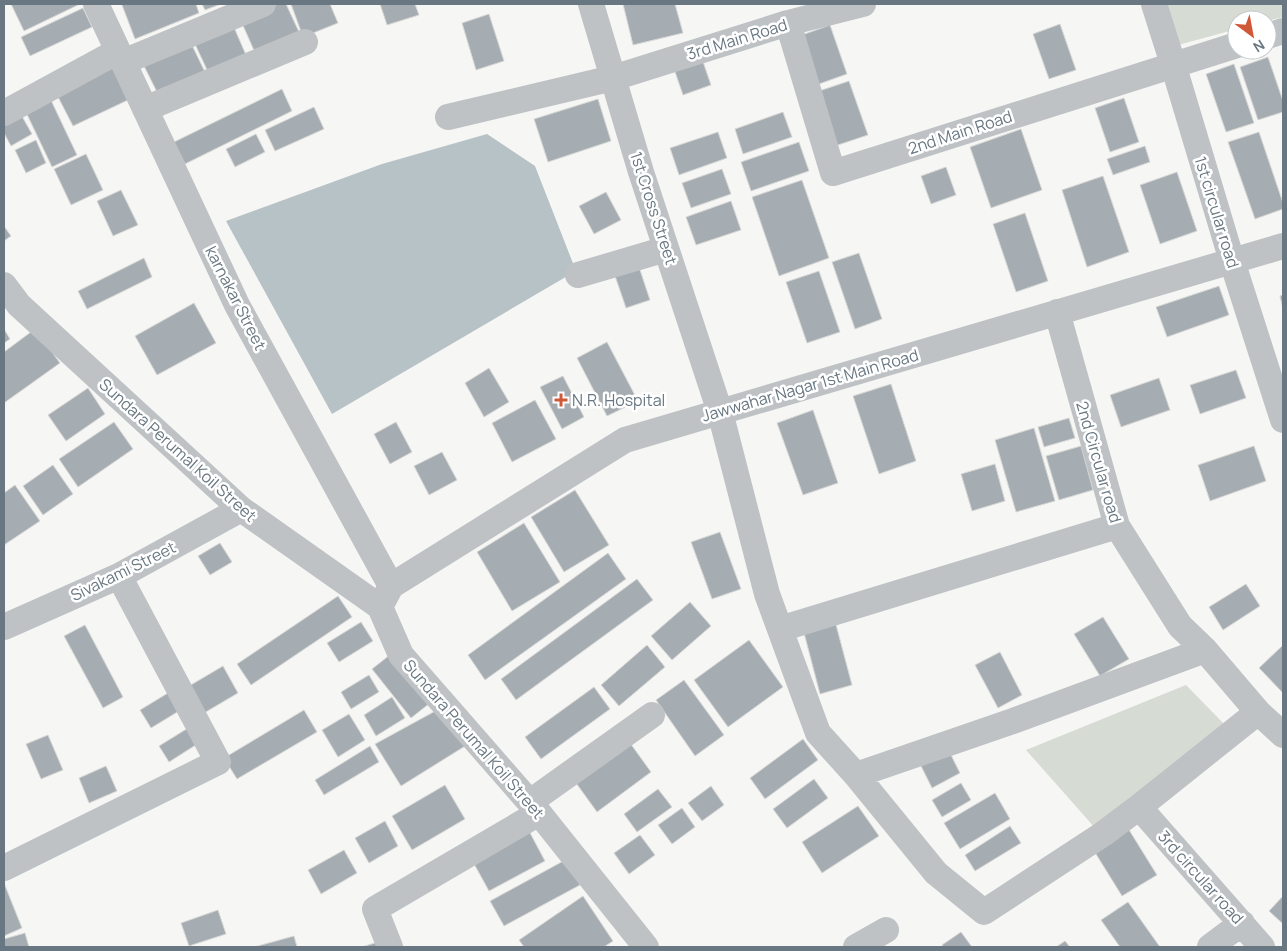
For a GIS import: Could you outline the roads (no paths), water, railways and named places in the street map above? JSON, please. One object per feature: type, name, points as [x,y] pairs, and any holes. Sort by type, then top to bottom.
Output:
[{"type":"street","name":"karnakar Street","points":[[96,4],[238,305],[386,596]]},
{"type":"street","points":[[4,112],[121,56],[263,4]]},
{"type":"street","name":"1st Cross Street","points":[[591,4],[666,249],[720,412],[767,594],[818,733],[856,775],[936,873],[984,912],[1103,834],[1139,807]]},
{"type":"street","name":"3rd Main Road","points":[[448,117],[614,78],[788,23],[862,4]]},
{"type":"street","name":"1st circular road","points":[[1154,4],[1232,261],[1283,420]]},
{"type":"street","name":"2nd Main Road","points":[[788,23],[833,173],[1227,48]]},
{"type":"street","points":[[145,109],[305,42]]},
{"type":"street","name":"Jawwahar Nagar 1st Main Road","points":[[386,596],[625,440],[1283,246]]},
{"type":"street","points":[[578,275],[666,249]]},
{"type":"street","name":"Sundara Perumal Koil Street","points":[[4,286],[19,305],[241,510],[386,596],[401,655],[535,808],[646,947]]},
{"type":"street","name":"2nd Circular road","points":[[1057,312],[1117,526],[1180,626],[1204,650],[1258,712],[1283,735]]},
{"type":"street","name":"Sivakami Street","points":[[4,627],[119,576],[241,510]]},
{"type":"street","points":[[780,630],[1117,526]]},
{"type":"street","points":[[4,868],[218,762],[119,576]]},
{"type":"street","points":[[856,775],[1013,721],[1204,650]]},
{"type":"street","points":[[1139,807],[1258,712]]},
{"type":"street","points":[[390,947],[375,910],[535,808],[652,715]]},
{"type":"street","name":"3rd circular road","points":[[1139,807],[1262,947]]},
{"type":"street","points":[[1210,947],[1242,923]]},
{"type":"street","points":[[856,947],[886,930]]},
{"type":"place","name":"N.R. Hospital","points":[[561,400]]}]
